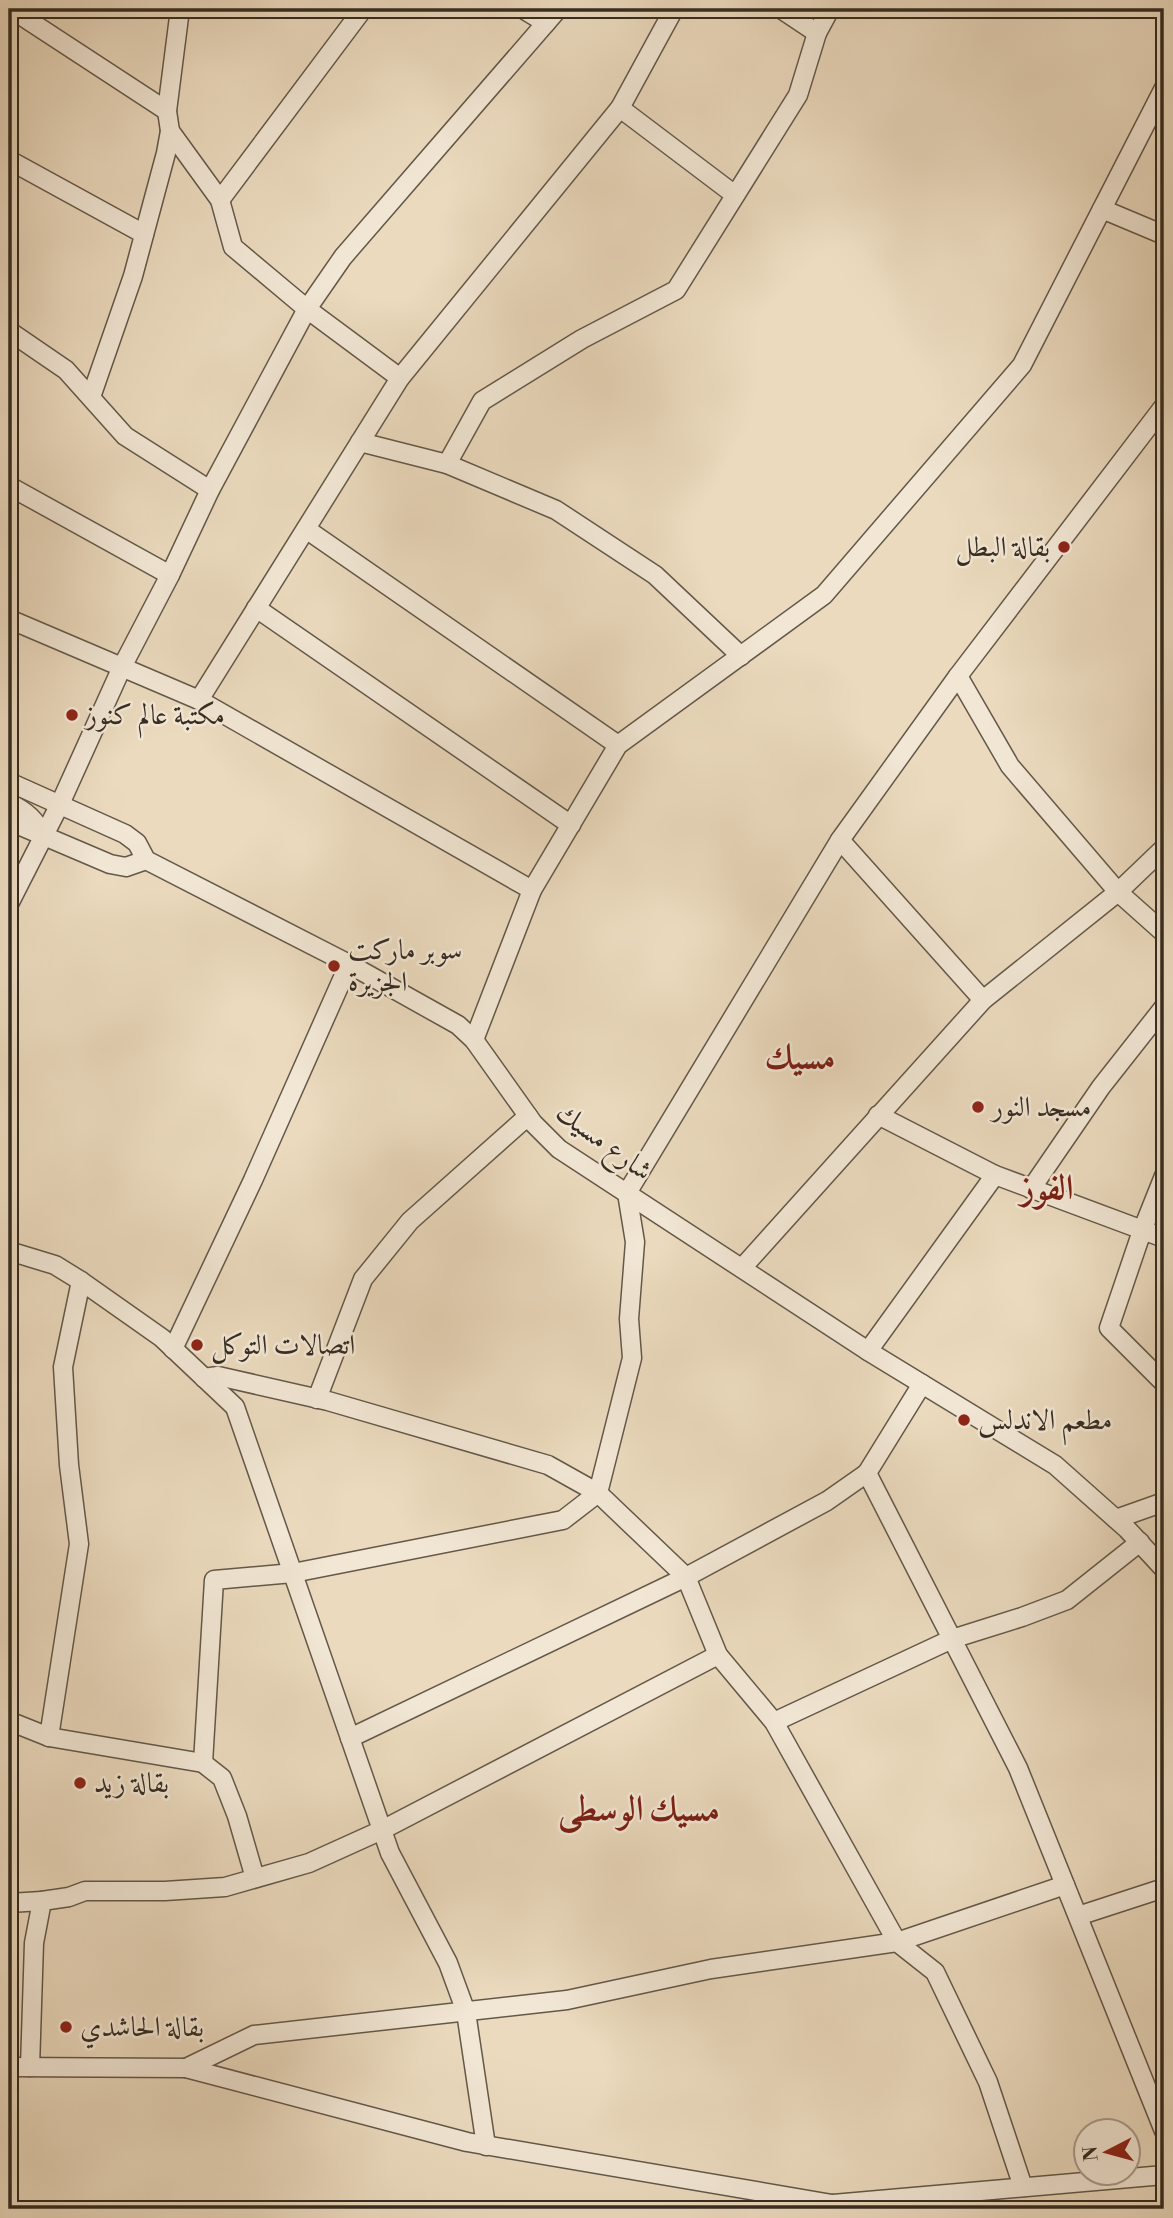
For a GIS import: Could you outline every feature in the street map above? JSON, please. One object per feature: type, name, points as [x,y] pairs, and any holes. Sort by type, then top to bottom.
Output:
[{"type":"street","points":[[12,9],[167,111]]},
{"type":"street","points":[[91,397],[133,276],[170,131],[167,111],[180,9]]},
{"type":"street","points":[[220,200],[363,9]]},
{"type":"street","points":[[523,9],[546,23]]},
{"type":"street","points":[[9,904],[44,837],[122,667],[210,490],[307,309],[343,257],[558,9]]},
{"type":"street","points":[[199,700],[400,378],[620,108],[674,9]]},
{"type":"street","points":[[780,9],[817,33]]},
{"type":"street","points":[[447,464],[482,401],[582,339],[676,290],[798,95],[817,33],[830,9]]},
{"type":"street","points":[[474,1040],[532,890],[618,745],[824,595],[1022,365],[1164,88]]},
{"type":"street","points":[[620,108],[735,195]]},
{"type":"street","points":[[170,131],[220,200],[233,247],[307,309],[400,378]]},
{"type":"street","points":[[9,160],[144,234]]},
{"type":"street","points":[[1102,209],[1164,234]]},
{"type":"street","points":[[9,331],[66,370],[125,436],[210,490]]},
{"type":"street","points":[[204,1763],[214,1580],[293,1573],[563,1520],[598,1493],[632,1358],[629,1319],[635,1242],[627,1193],[840,840],[958,676],[1164,406]]},
{"type":"street","points":[[360,443],[447,464],[556,510],[655,575],[741,656]]},
{"type":"street","points":[[9,486],[170,575]]},
{"type":"street","points":[[306,529],[618,745]]},
{"type":"street","points":[[256,608],[570,825]]},
{"type":"street","points":[[9,619],[199,700],[532,890]]},
{"type":"street","points":[[958,676],[1010,766],[1118,892],[1164,933]]},
{"type":"street","name":"شارع مسيك","points":[[9,782],[131,838],[143,850],[146,860],[349,964],[458,1025],[474,1040],[540,1131],[559,1149],[868,1351],[1055,1465],[1116,1519],[1164,1569]]},
{"type":"street","points":[[9,803],[27,813],[44,837]]},
{"type":"street","points":[[9,821],[117,866],[135,865],[146,860]]},
{"type":"street","points":[[840,840],[983,1000]]},
{"type":"street","points":[[742,1268],[983,1000],[1118,892],[1164,848]]},
{"type":"street","points":[[173,1349],[253,1180],[349,964]]},
{"type":"street","points":[[1031,1189],[1101,1087],[1164,1007]]},
{"type":"street","points":[[878,1115],[995,1175],[1164,1238]]},
{"type":"street","points":[[317,1399],[363,1279],[410,1221],[528,1116]]},
{"type":"street","points":[[868,1351],[995,1175]]},
{"type":"street","points":[[1164,1176],[1109,1328],[1164,1383]]},
{"type":"street","points":[[9,1251],[55,1265],[81,1281],[173,1349],[235,1408],[390,1853],[448,1962],[466,2012],[486,2146]]},
{"type":"street","points":[[50,1737],[79,1544],[69,1465],[63,1367],[81,1281]]},
{"type":"street","points":[[204,1378],[218,1376],[317,1399],[548,1465],[598,1493],[685,1577],[718,1655],[774,1722],[897,1941],[935,1972],[988,2082],[1023,2187]]},
{"type":"street","points":[[350,1738],[685,1577],[827,1501],[867,1474],[922,1384]]},
{"type":"street","points":[[867,1474],[1018,1768],[1164,2131]]},
{"type":"street","points":[[1116,1519],[1164,1502]]},
{"type":"street","points":[[774,1722],[951,1639],[1067,1600],[1140,1542]]},
{"type":"street","points":[[9,1903],[69,1897],[85,1891],[225,1887],[309,1863],[382,1830],[718,1655]]},
{"type":"street","points":[[9,1721],[50,1737],[204,1763],[222,1777],[237,1816],[255,1878]]},
{"type":"street","points":[[186,2068],[254,2035],[566,2000],[711,1969],[897,1941],[1065,1885]]},
{"type":"street","points":[[1078,1916],[1164,1888]]},
{"type":"street","points":[[30,2067],[34,1943],[43,1901]]},
{"type":"street","points":[[9,2067],[186,2068],[467,2143],[839,2207],[1164,2175]]},
{"type":"place","name":"بقالة البطل","points":[[1064,547]]},
{"type":"place","name":"مكتبة عالم كنوز","points":[[72,715]]},
{"type":"place","name":"سوبر ماركت الجزيرة","points":[[334,966]]},
{"type":"place","name":"مسجد النور","points":[[978,1107]]},
{"type":"place","name":"اتصالات التوكل","points":[[197,1345]]},
{"type":"place","name":"مطعم الاندلس","points":[[964,1420]]},
{"type":"place","name":"بقالة زيد","points":[[80,1783]]},
{"type":"place","name":"بقالة الحاشدي","points":[[66,2027]]},
{"type":"district","name":"مسيك","points":[[800,1057]]},
{"type":"district","name":"الفوز","points":[[1047,1188]]},
{"type":"district","name":"مسيك الوسطى","points":[[639,1809]]}]
